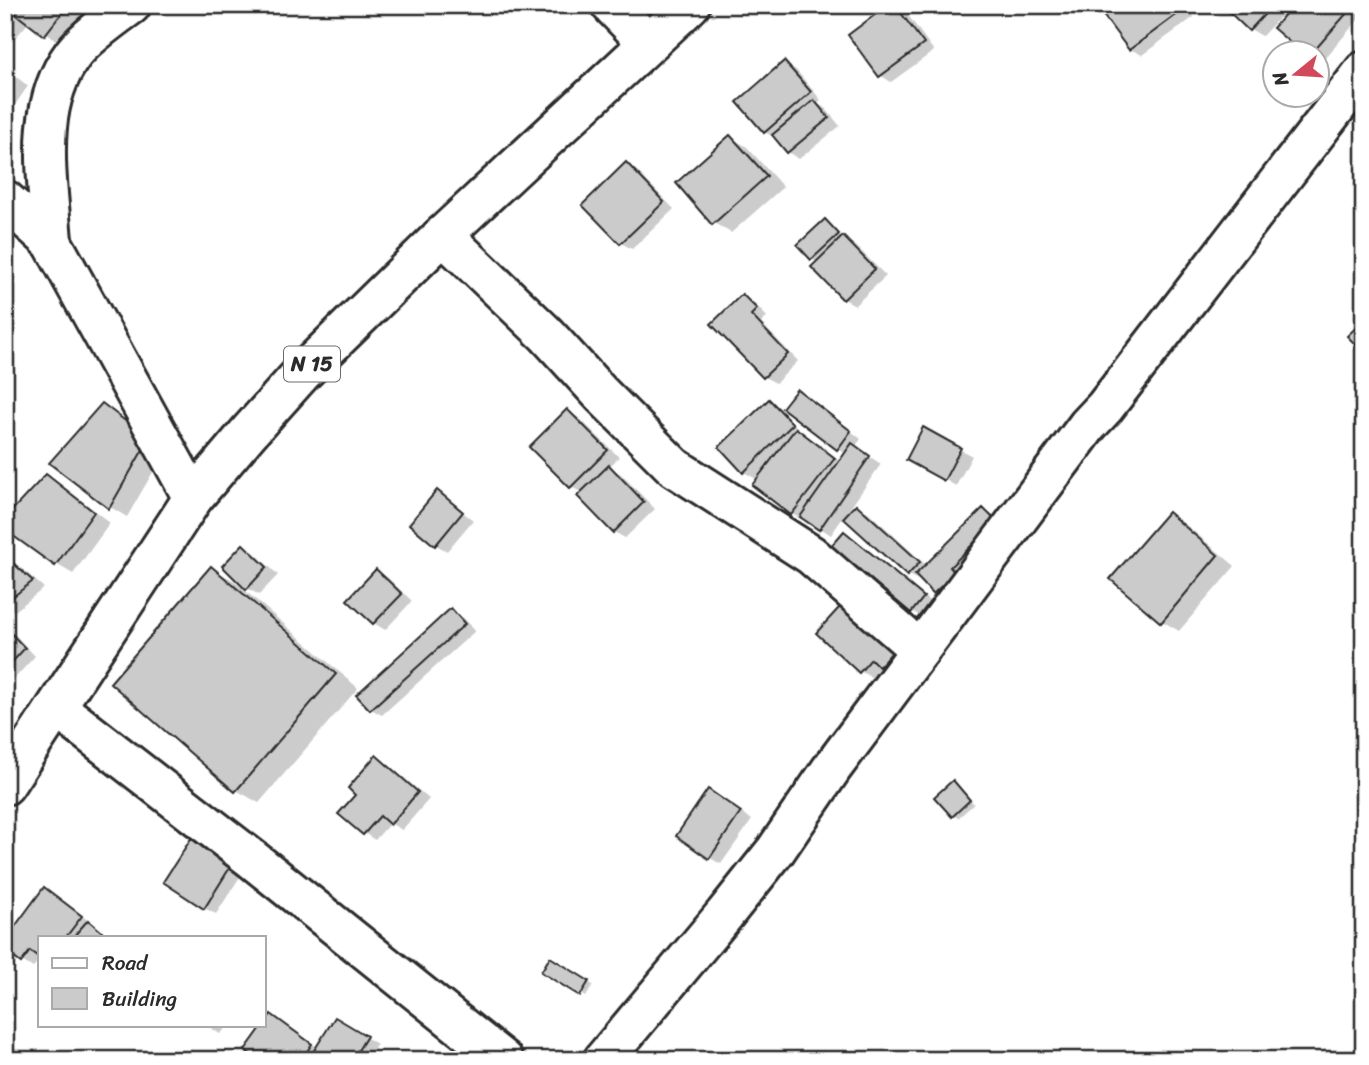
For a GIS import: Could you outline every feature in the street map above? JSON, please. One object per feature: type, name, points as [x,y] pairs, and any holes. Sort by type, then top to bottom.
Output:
[{"type":"main road","points":[[52,242],[45,135],[54,85],[75,52],[131,5]]},
{"type":"main road","points":[[611,5],[648,43]]},
{"type":"main road","name":"N 15","points":[[5,785],[193,498],[301,374],[443,235],[690,5]]},
{"type":"main road","points":[[603,1060],[776,850],[832,768],[1088,425],[1105,407],[1364,71]]},
{"type":"main road","points":[[5,201],[52,242],[193,498]]},
{"type":"main road","points":[[443,235],[545,334],[674,467],[811,555],[920,650]]},
{"type":"main road","points":[[57,708],[252,859],[503,1060]]},
{"type":"building","points":[[5,5],[68,5],[44,36],[8,8],[5,10]]},
{"type":"building","points":[[888,5],[895,5],[924,44],[879,77],[848,35]]},
{"type":"building","points":[[1109,5],[1180,5],[1183,10],[1129,50],[1100,11]]},
{"type":"building","points":[[1231,5],[1273,5],[1249,31],[1227,10]]},
{"type":"building","points":[[1293,5],[1354,5],[1325,38],[1285,38],[1273,28]]},
{"type":"building","points":[[784,61],[811,92],[764,133],[737,102]]},
{"type":"building","points":[[814,100],[829,118],[787,153],[772,135]]},
{"type":"building","points":[[730,135],[767,176],[712,225],[676,183]]},
{"type":"building","points":[[626,162],[664,202],[620,244],[582,205]]},
{"type":"building","points":[[825,219],[839,234],[811,260],[797,245]]},
{"type":"building","points":[[843,236],[875,269],[843,300],[811,267]]},
{"type":"building","points":[[742,294],[757,309],[751,315],[788,354],[763,378],[711,324]]},
{"type":"building","points":[[1364,320],[1364,353],[1347,336]]},
{"type":"building","points":[[797,389],[851,431],[837,450],[782,408]]},
{"type":"building","points":[[769,399],[793,424],[743,473],[719,447]]},
{"type":"building","points":[[102,403],[149,439],[109,509],[49,463]]},
{"type":"building","points":[[567,409],[608,450],[570,488],[529,447]]},
{"type":"building","points":[[923,427],[961,448],[944,481],[906,460]]},
{"type":"building","points":[[796,428],[835,458],[791,515],[752,485]]},
{"type":"building","points":[[852,443],[870,456],[819,530],[800,517]]},
{"type":"building","points":[[609,465],[644,502],[613,533],[577,496]]},
{"type":"building","points":[[46,474],[94,512],[55,566],[5,530],[5,518]]},
{"type":"building","points":[[437,490],[463,512],[435,546],[409,524]]},
{"type":"building","points":[[856,504],[920,562],[907,576],[843,518]]},
{"type":"building","points":[[983,508],[996,521],[950,567],[955,573],[933,594],[915,575]]},
{"type":"building","points":[[1168,512],[1218,555],[1161,623],[1110,579]]},
{"type":"building","points":[[844,531],[924,597],[911,613],[831,546]]},
{"type":"building","points":[[243,544],[267,567],[246,590],[222,566]]},
{"type":"building","points":[[5,556],[33,581],[5,603]]},
{"type":"building","points":[[211,566],[336,674],[235,792],[110,683]]},
{"type":"building","points":[[376,569],[402,594],[373,624],[347,600]]},
{"type":"building","points":[[849,597],[900,643],[879,667],[871,659],[859,673],[816,633]]},
{"type":"building","points":[[451,608],[465,624],[370,710],[356,695]]},
{"type":"building","points":[[5,627],[25,648],[5,670]]},
{"type":"building","points":[[376,755],[418,792],[390,825],[380,816],[363,835],[338,814],[355,795],[348,788]]},
{"type":"building","points":[[953,780],[970,800],[952,817],[934,797]]},
{"type":"building","points":[[708,789],[741,812],[709,859],[676,836]]},
{"type":"building","points":[[194,834],[234,861],[204,909],[163,882]]},
{"type":"building","points":[[44,887],[82,916],[67,936],[38,936],[38,957],[30,951],[21,963],[5,951],[5,940]]},
{"type":"building","points":[[88,920],[107,936],[74,936]]},
{"type":"building","points":[[550,957],[589,981],[580,996],[541,972]]},
{"type":"building","points":[[271,1014],[312,1044],[301,1060],[258,1060],[245,1050],[262,1026],[266,1026]]},
{"type":"building","points":[[335,1017],[367,1036],[352,1060],[308,1060]]}]
